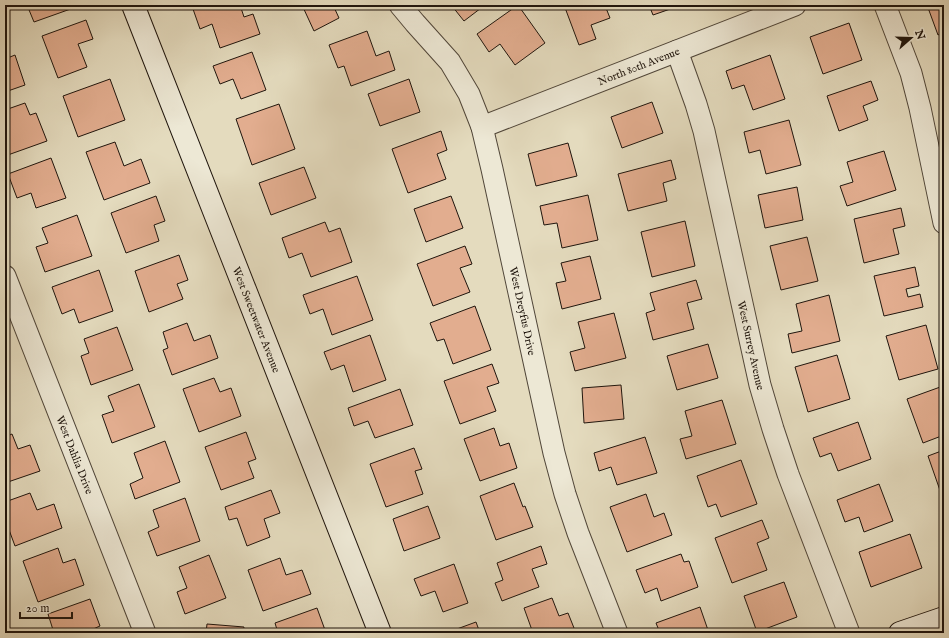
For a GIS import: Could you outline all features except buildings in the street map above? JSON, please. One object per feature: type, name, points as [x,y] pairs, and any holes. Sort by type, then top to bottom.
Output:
[{"type":"street","name":"West Sweetwater Avenue","points":[[133,5],[380,633]]},
{"type":"street","name":"West Dreyfus Drive","points":[[400,5],[450,62],[469,94],[482,127],[554,453],[565,494],[578,533],[617,633]]},
{"type":"street","name":"North 80th Avenue","points":[[482,127],[795,5]]},
{"type":"street","points":[[885,5],[911,73],[920,108],[944,222]]},
{"type":"street","name":"West Surrey Avenue","points":[[677,51],[704,131],[760,385],[773,429],[788,474],[849,633]]},
{"type":"street","name":"West Dahlia Drive","points":[[5,276],[145,633]]},
{"type":"street","points":[[900,633],[944,618]]}]
